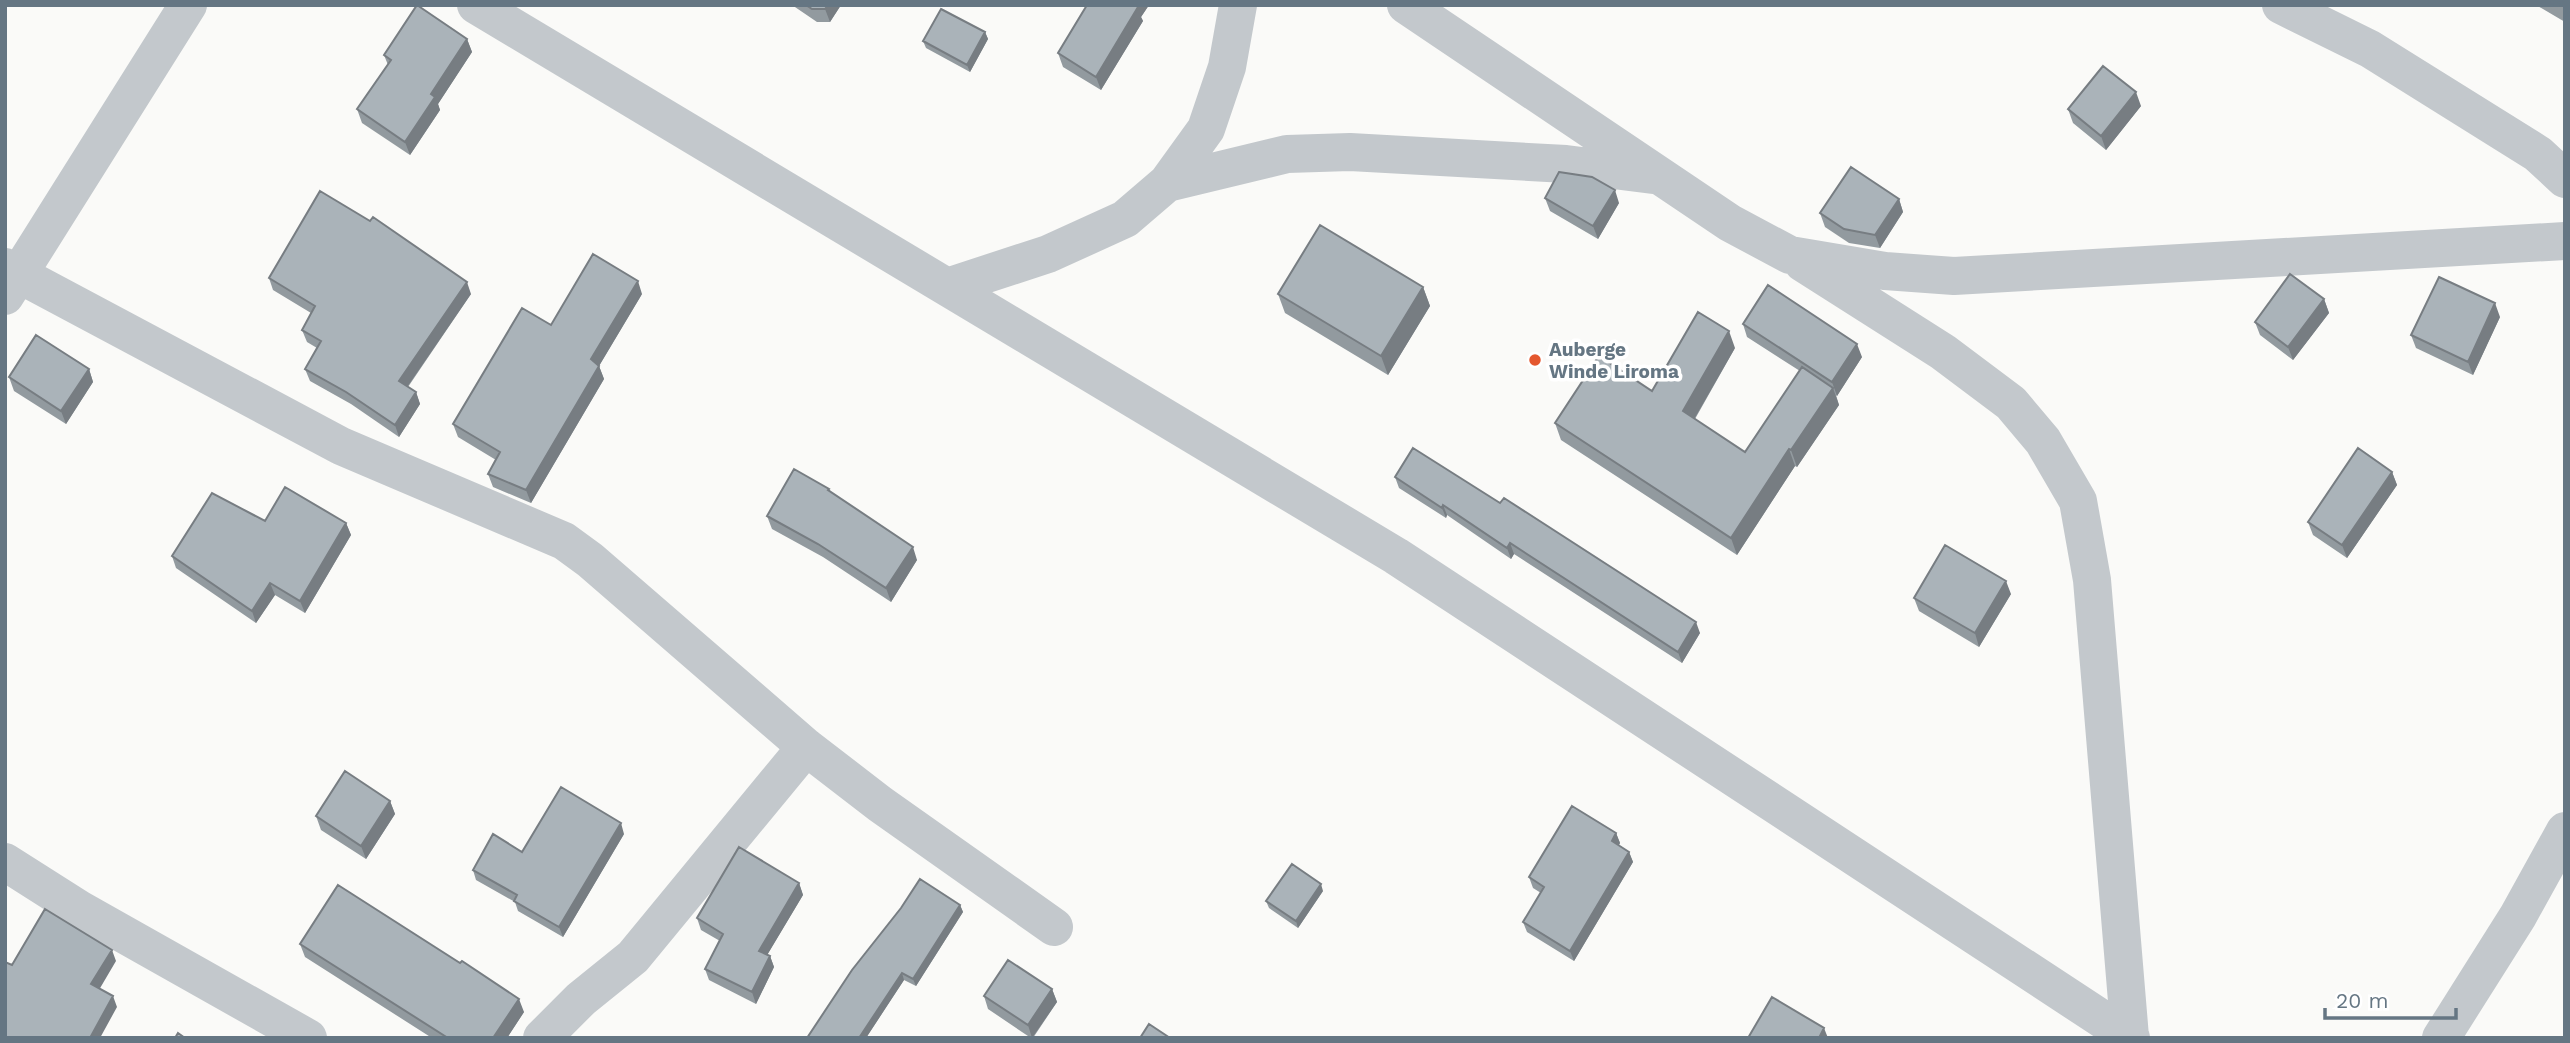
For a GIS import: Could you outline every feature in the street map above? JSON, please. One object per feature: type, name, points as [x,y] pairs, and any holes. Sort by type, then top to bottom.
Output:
[{"type":"street","points":[[188,5],[10,280],[341,446],[564,541],[590,560],[806,747],[880,804],[1054,927]]},
{"type":"street","points":[[476,5],[1396,556],[2130,1037]]},
{"type":"street","points":[[947,287],[1048,254],[1125,219],[1167,183],[1206,129],[1227,67],[1238,5]]},
{"type":"street","points":[[1406,5],[1730,223],[1790,255],[1942,352],[2011,403],[2043,441],[2078,501],[2092,579],[2130,1037]]},
{"type":"street","points":[[2281,5],[2370,49],[2538,154],[2565,179]]},
{"type":"street","points":[[1167,183],[1287,153],[1350,152],[1566,164],[1662,176]]},
{"type":"street","points":[[1790,255],[1885,271],[1954,276],[2565,241]]},
{"type":"street","points":[[542,1038],[581,999],[633,957],[806,747]]},
{"type":"street","points":[[2441,1038],[2518,916],[2565,831]]},
{"type":"street","points":[[5,862],[79,909],[308,1038]]},
{"type":"building","points":[[417,5],[467,39],[431,94],[435,97],[405,142],[357,109],[391,60],[384,55]]},
{"type":"building","points":[[806,5],[828,5],[825,9],[812,9]]},
{"type":"building","points":[[1087,5],[1138,7],[1096,77],[1058,53]]},
{"type":"building","points":[[941,9],[985,32],[967,65],[923,41]]},
{"type":"building","points":[[2103,66],[2136,92],[2101,136],[2068,109]]},
{"type":"building","points":[[1851,167],[1899,199],[1875,235],[1844,229],[1820,213]]},
{"type":"building","points":[[1559,172],[1592,177],[1615,190],[1593,226],[1545,198]]},
{"type":"building","points":[[320,191],[370,221],[373,217],[467,282],[399,381],[416,392],[395,425],[346,392],[305,369],[321,341],[302,330],[315,306],[269,278]]},
{"type":"building","points":[[1320,225],[1423,287],[1381,356],[1278,294]]},
{"type":"building","points":[[593,254],[638,281],[591,359],[599,366],[526,490],[488,474],[500,452],[453,424],[522,308],[551,325]]},
{"type":"building","points":[[2290,274],[2324,299],[2288,347],[2255,322]]},
{"type":"building","points":[[2439,277],[2495,303],[2468,362],[2411,335]]},
{"type":"building","points":[[1768,285],[1857,344],[1832,382],[1743,324]]},
{"type":"building","points":[[1698,312],[1729,331],[1683,411],[1745,452],[1802,367],[1833,388],[1731,538],[1555,423],[1599,356],[1652,391]]},
{"type":"building","points":[[36,335],[89,369],[61,411],[9,377]]},
{"type":"building","points":[[1413,448],[1500,503],[1504,498],[1696,622],[1678,652],[1510,543],[1507,548],[1395,477]]},
{"type":"building","points":[[2358,448],[2392,472],[2342,545],[2308,522]]},
{"type":"building","points":[[794,469],[829,489],[913,547],[886,588],[818,544],[767,516]]},
{"type":"building","points":[[285,487],[346,523],[300,601],[270,583],[252,611],[172,556],[212,493],[265,521]]},
{"type":"building","points":[[1945,545],[2006,581],[1975,633],[1914,598]]},
{"type":"building","points":[[345,771],[390,801],[361,846],[316,816]]},
{"type":"building","points":[[561,787],[621,823],[559,927],[514,901],[517,895],[473,870],[493,834],[522,852]]},
{"type":"building","points":[[1572,806],[1616,833],[1612,841],[1629,852],[1570,951],[1523,922],[1544,887],[1529,877]]},
{"type":"building","points":[[739,847],[799,883],[759,951],[770,956],[752,992],[705,969],[723,934],[697,918]]},
{"type":"building","points":[[1292,864],[1321,884],[1296,921],[1266,901]]},
{"type":"building","points":[[920,879],[960,905],[913,979],[902,973],[859,1038],[807,1038],[852,970],[901,908]]},
{"type":"building","points":[[338,885],[519,999],[493,1038],[448,1038],[300,944]]},
{"type":"building","points":[[45,909],[112,950],[91,984],[113,996],[90,1038],[5,1038],[5,962],[12,965]]},
{"type":"building","points":[[1008,960],[1052,989],[1028,1025],[984,996]]},
{"type":"building","points":[[1772,997],[1824,1028],[1819,1038],[1748,1038]]},
{"type":"building","points":[[1149,1024],[1170,1038],[1140,1038]]},
{"type":"place","name":"Auberge Winde Liroma","points":[[1535,360]]}]
